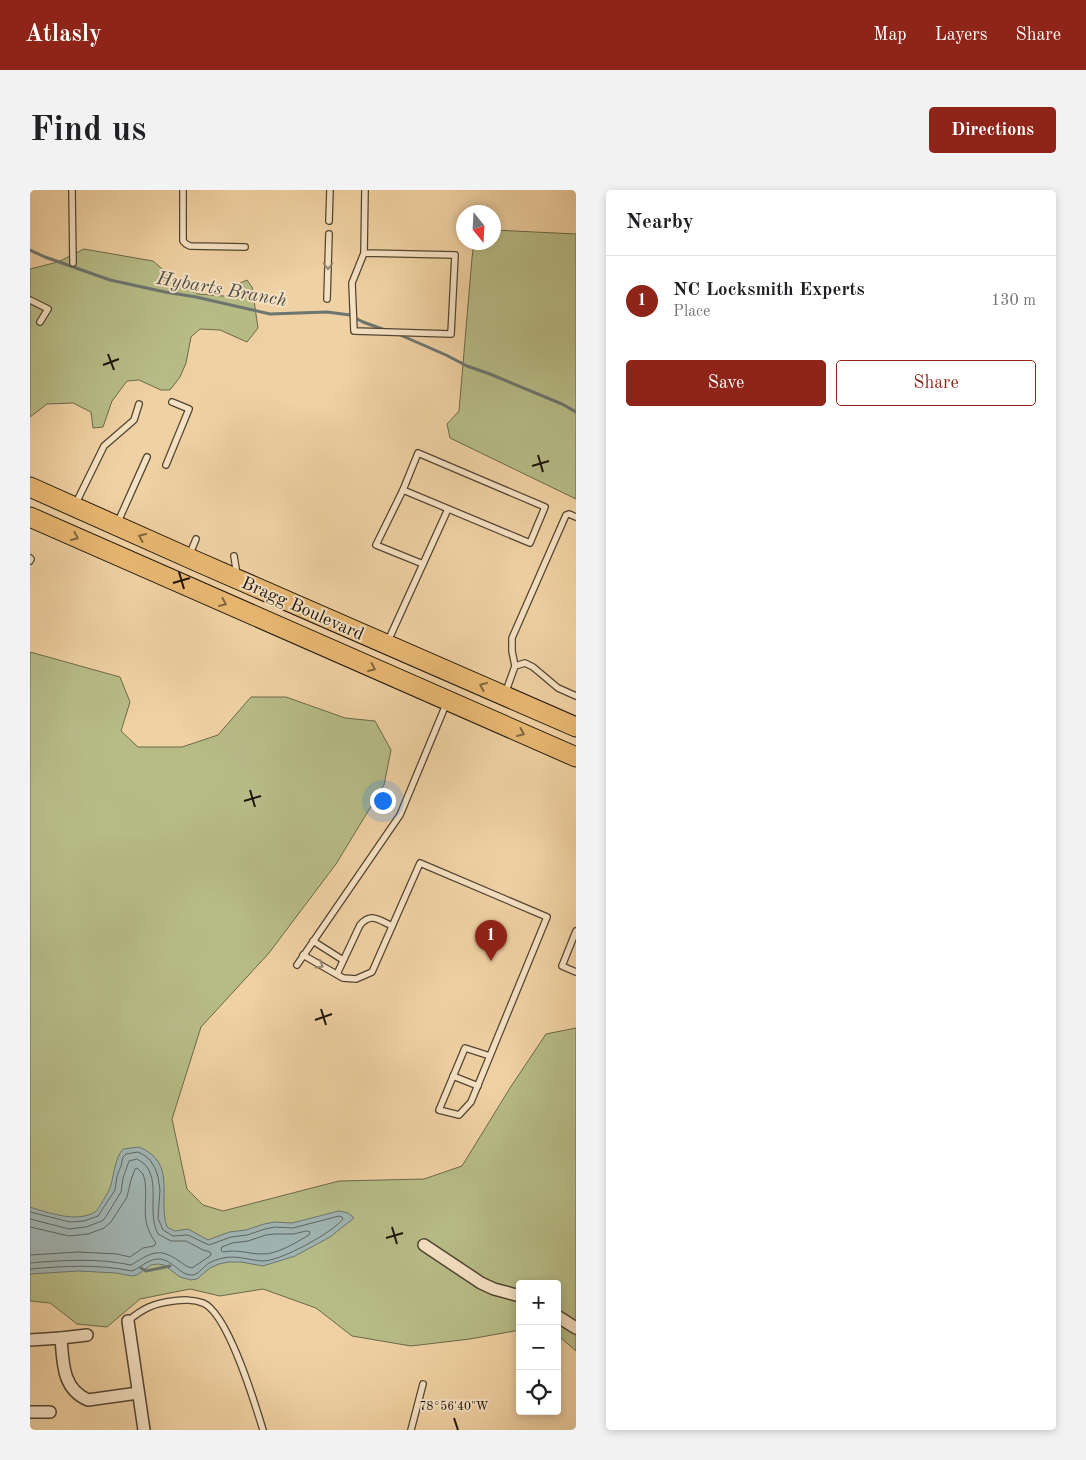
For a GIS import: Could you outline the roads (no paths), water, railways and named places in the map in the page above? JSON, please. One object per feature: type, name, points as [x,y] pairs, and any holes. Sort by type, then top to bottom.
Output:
[{"type":"main road","name":"Bragg Boulevard","points":[[30,487],[576,727]]},
{"type":"main road","points":[[30,500],[94,528],[116,526]]},
{"type":"main road","name":"Bragg Boulevard","points":[[30,517],[576,756]]},
{"type":"street","points":[[424,1245],[494,1289],[516,1295]]},
{"type":"street","points":[[561,1319],[576,1328]]},
{"type":"street","points":[[128,1321],[144,1430]]},
{"type":"street","points":[[30,1340],[88,1335]]},
{"type":"street","points":[[61,1338],[65,1375],[78,1395],[88,1400],[138,1393]]},
{"type":"street","points":[[30,1412],[50,1412]]},
{"type":"lane","points":[[72,190],[73,263]]},
{"type":"lane","points":[[183,190],[183,241],[186,244],[190,246],[245,246]]},
{"type":"lane","points":[[329,221],[330,190]]},
{"type":"lane","points":[[364,253],[455,255],[450,334],[354,331],[352,283],[364,253],[365,190]]},
{"type":"lane","points":[[327,298],[329,234]]},
{"type":"lane","points":[[30,300],[48,309],[40,322]]},
{"type":"lane","points":[[166,466],[189,409],[172,402]]},
{"type":"lane","points":[[74,506],[104,446],[134,420],[139,404]]},
{"type":"lane","points":[[403,490],[530,543],[545,507],[418,453],[403,490],[376,545],[423,564]]},
{"type":"lane","points":[[116,526],[147,458]]},
{"type":"lane","points":[[386,644],[448,508]]},
{"type":"lane","points":[[504,696],[516,666],[512,651],[512,638],[566,515],[570,514],[576,517]]},
{"type":"lane","points":[[188,558],[196,539]]},
{"type":"lane","points":[[234,556],[238,580]]},
{"type":"lane","points":[[516,666],[525,663],[533,667],[558,688],[576,696]]},
{"type":"lane","points":[[296,965],[400,815],[448,700]]},
{"type":"lane","points":[[304,955],[343,978],[356,979],[372,972],[420,863],[547,917],[472,1102],[459,1115],[439,1110],[465,1048],[490,1056]]},
{"type":"lane","points":[[336,974],[360,925],[365,919],[375,918],[392,926]]},
{"type":"lane","points":[[576,931],[562,966],[576,972]]},
{"type":"lane","points":[[313,941],[343,960]]},
{"type":"lane","points":[[453,1076],[478,1086]]},
{"type":"lane","points":[[128,1321],[142,1309],[165,1302],[189,1299],[205,1303],[218,1317],[244,1369],[263,1430]]},
{"type":"lane","points":[[411,1430],[423,1384]]},
{"type":"water","points":[[139,1147],[151,1154],[158,1162],[164,1182],[164,1205],[167,1227],[175,1231],[188,1229],[208,1240],[229,1232],[246,1230],[264,1224],[275,1222],[292,1223],[339,1211],[348,1213],[354,1218],[330,1237],[295,1256],[263,1266],[241,1262],[219,1264],[210,1268],[197,1279],[191,1280],[180,1277],[164,1265],[158,1264],[151,1265],[137,1275],[132,1276],[79,1271],[30,1274],[30,1207],[71,1217],[80,1217],[95,1212],[110,1189],[116,1161],[120,1153],[123,1149]]},
{"type":"waterway","name":"Hybarts Branch","points":[[30,250],[110,280],[270,314],[327,312],[350,315],[385,330]]},
{"type":"waterway","name":"Hybarts Branch","points":[[398,334],[467,366],[562,404],[576,412]]},
{"type":"waterway","points":[[141,1268],[146,1271],[170,1266]]},
{"type":"place","name":"NC Locksmith Experts","points":[[491,961]]}]
